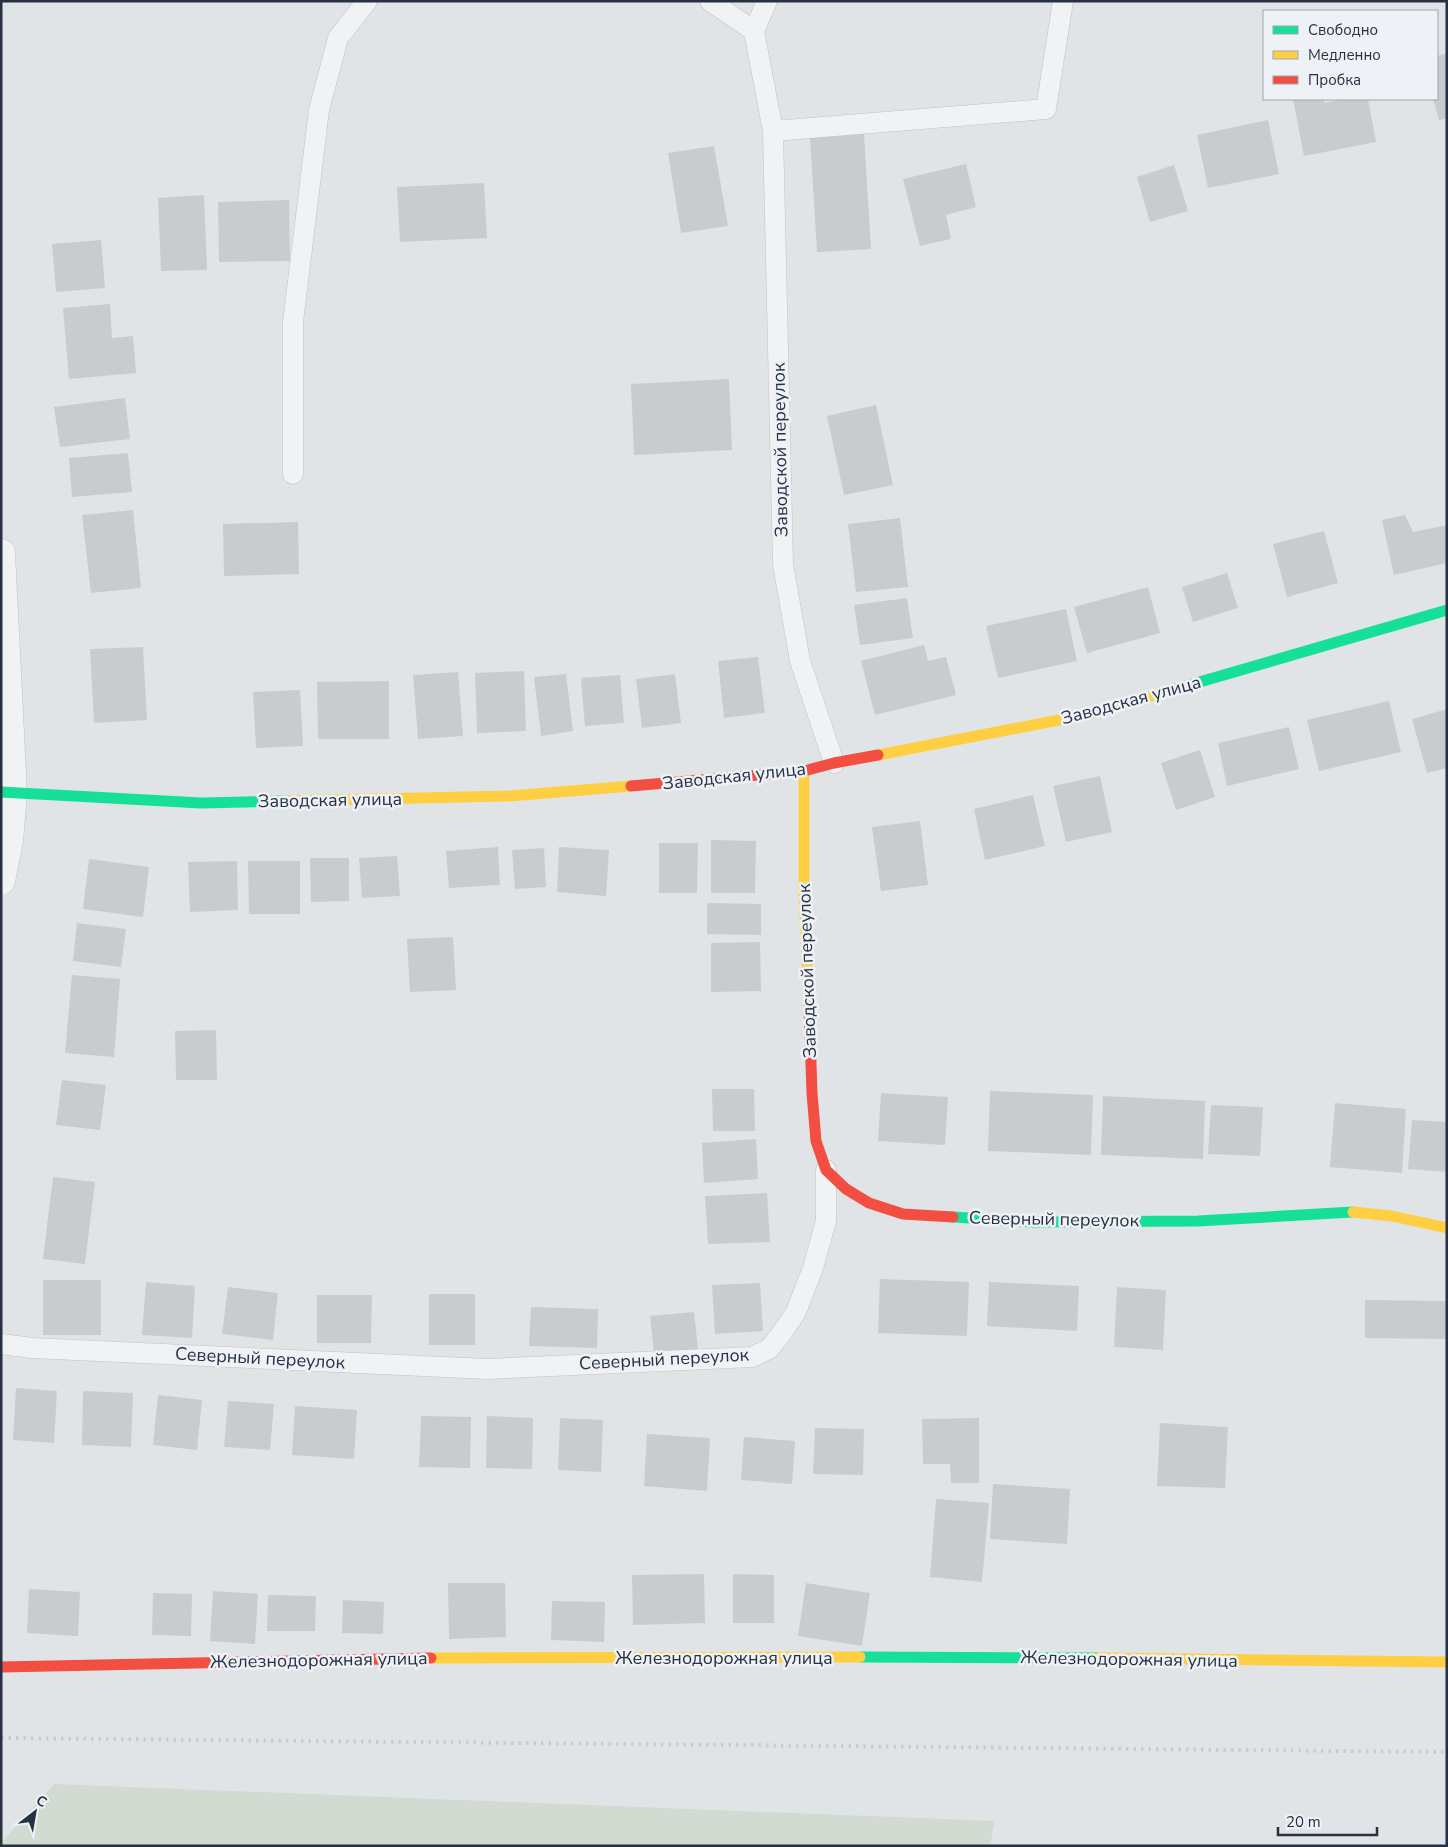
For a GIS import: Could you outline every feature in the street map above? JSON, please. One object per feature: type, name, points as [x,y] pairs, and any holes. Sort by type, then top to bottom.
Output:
[{"type":"street","points":[[1,553],[9,841],[1,881]]},
{"type":"street","name":"Заводская улица","points":[[7,792],[201,803],[510,796],[804,771],[834,763],[1090,714],[1447,610]]},
{"type":"street","name":"Заводской переулок","points":[[804,771],[804,891],[812,1093],[816,1141],[826,1170]]},
{"type":"street","name":"Северный переулок","points":[[826,1170],[846,1189],[869,1203],[903,1214],[1034,1222],[1198,1221],[1354,1212],[1392,1216],[1447,1228]]},
{"type":"street","name":"Железнодорожная улица","points":[[1,1667],[420,1658],[1047,1658],[1447,1662]]},
{"type":"lane","points":[[293,474],[293,322],[319,110],[338,38],[367,1]]},
{"type":"lane","points":[[710,1],[754,31],[766,1]]},
{"type":"lane","points":[[773,131],[1046,109],[1063,1]]},
{"type":"lane","name":"Заводской переулок","points":[[754,31],[773,131],[783,564],[800,661],[834,763]]},
{"type":"lane","name":"Северный переулок","points":[[1,1344],[32,1348],[488,1369],[752,1357],[768,1349],[782,1333],[796,1312],[813,1268],[826,1221],[826,1170]]},
{"type":"shaded area","points":[[54,1784],[995,1821],[990,1846],[1,1846],[1,1843]]},
{"type":"building","points":[[1447,53],[1447,118],[1439,120],[1433,100],[1438,100],[1438,56]]},
{"type":"building","points":[[1293,100],[1325,100],[1324,103],[1339,100],[1368,100],[1376,142],[1304,156]]},
{"type":"building","points":[[1268,120],[1279,174],[1208,188],[1197,135]]},
{"type":"building","points":[[864,134],[871,249],[817,252],[810,137]]},
{"type":"building","points":[[714,146],[728,226],[681,233],[668,153]]},
{"type":"building","points":[[966,164],[976,207],[946,215],[951,239],[920,246],[903,179]]},
{"type":"building","points":[[1174,165],[1188,211],[1150,222],[1137,177]]},
{"type":"building","points":[[484,183],[487,238],[400,242],[397,187]]},
{"type":"building","points":[[204,195],[207,270],[161,271],[158,198]]},
{"type":"building","points":[[289,200],[290,261],[219,262],[218,202]]},
{"type":"building","points":[[101,240],[105,288],[56,292],[52,244]]},
{"type":"building","points":[[110,304],[112,338],[133,336],[136,373],[69,379],[63,308]]},
{"type":"building","points":[[729,379],[732,450],[634,455],[631,384]]},
{"type":"building","points":[[125,398],[130,439],[60,447],[54,407]]},
{"type":"building","points":[[876,405],[893,485],[844,495],[827,416]]},
{"type":"building","points":[[128,453],[132,492],[72,497],[69,458]]},
{"type":"building","points":[[133,510],[141,588],[91,593],[82,515]]},
{"type":"building","points":[[1405,515],[1413,532],[1447,525],[1447,563],[1394,575],[1382,520]]},
{"type":"building","points":[[900,518],[908,587],[856,592],[848,524]]},
{"type":"building","points":[[298,522],[299,574],[224,576],[223,524]]},
{"type":"building","points":[[1324,531],[1338,583],[1287,597],[1273,544]]},
{"type":"building","points":[[1227,573],[1238,608],[1193,622],[1182,587]]},
{"type":"building","points":[[1148,587],[1160,633],[1087,653],[1074,607]]},
{"type":"building","points":[[907,598],[913,638],[860,645],[854,605]]},
{"type":"building","points":[[1066,609],[1077,661],[998,678],[986,626]]},
{"type":"building","points":[[924,645],[928,661],[946,657],[956,695],[875,715],[861,661]]},
{"type":"building","points":[[143,647],[147,720],[94,723],[90,649]]},
{"type":"building","points":[[758,657],[765,713],[724,718],[718,661]]},
{"type":"building","points":[[524,671],[526,731],[477,733],[475,673]]},
{"type":"building","points":[[458,672],[463,736],[418,739],[413,675]]},
{"type":"building","points":[[566,674],[573,731],[541,736],[534,677]]},
{"type":"building","points":[[675,674],[681,723],[642,728],[636,679]]},
{"type":"building","points":[[620,675],[624,723],[585,726],[581,678]]},
{"type":"building","points":[[389,681],[389,739],[318,739],[317,682]]},
{"type":"building","points":[[300,690],[303,746],[256,748],[253,692]]},
{"type":"building","points":[[1389,701],[1401,752],[1319,771],[1307,720]]},
{"type":"building","points":[[1447,709],[1447,768],[1427,773],[1412,719]]},
{"type":"building","points":[[1289,727],[1299,769],[1227,786],[1218,743]]},
{"type":"building","points":[[1200,750],[1215,797],[1176,810],[1161,763]]},
{"type":"building","points":[[1100,776],[1112,832],[1066,842],[1053,786]]},
{"type":"building","points":[[1033,795],[1045,846],[985,860],[974,809]]},
{"type":"building","points":[[920,821],[928,885],[881,891],[872,827]]},
{"type":"building","points":[[711,840],[756,841],[755,893],[711,893]]},
{"type":"building","points":[[659,843],[698,843],[697,893],[659,893]]},
{"type":"building","points":[[498,847],[500,885],[449,888],[446,851]]},
{"type":"building","points":[[559,847],[609,850],[606,896],[557,892]]},
{"type":"building","points":[[544,848],[546,887],[515,889],[512,850]]},
{"type":"building","points":[[397,856],[400,896],[362,898],[359,858]]},
{"type":"building","points":[[310,858],[349,858],[349,901],[311,902]]},
{"type":"building","points":[[89,859],[149,867],[143,917],[83,909]]},
{"type":"building","points":[[237,861],[238,910],[190,912],[188,862]]},
{"type":"building","points":[[248,861],[300,861],[300,914],[249,914]]},
{"type":"building","points":[[707,903],[761,904],[761,935],[707,934]]},
{"type":"building","points":[[77,923],[126,929],[121,967],[73,961]]},
{"type":"building","points":[[453,937],[456,990],[410,992],[407,939]]},
{"type":"building","points":[[760,942],[761,991],[711,992],[711,943]]},
{"type":"building","points":[[72,975],[120,979],[114,1057],[65,1053]]},
{"type":"building","points":[[216,1030],[217,1080],[176,1080],[175,1031]]},
{"type":"building","points":[[62,1080],[106,1085],[100,1130],[56,1125]]},
{"type":"building","points":[[712,1089],[754,1089],[755,1131],[713,1131]]},
{"type":"building","points":[[990,1091],[1093,1095],[1091,1155],[988,1151]]},
{"type":"building","points":[[881,1093],[948,1097],[945,1145],[878,1141]]},
{"type":"building","points":[[1103,1096],[1205,1101],[1203,1159],[1101,1155]]},
{"type":"building","points":[[1335,1103],[1406,1109],[1402,1173],[1330,1167]]},
{"type":"building","points":[[1211,1105],[1263,1107],[1260,1156],[1208,1154]]},
{"type":"building","points":[[1412,1120],[1447,1122],[1447,1172],[1408,1169]]},
{"type":"building","points":[[756,1139],[758,1179],[704,1183],[702,1143]]},
{"type":"building","points":[[53,1177],[95,1182],[85,1264],[43,1259]]},
{"type":"building","points":[[767,1193],[770,1242],[708,1244],[705,1196]]},
{"type":"building","points":[[880,1279],[969,1282],[967,1336],[878,1333]]},
{"type":"building","points":[[43,1280],[101,1280],[101,1335],[43,1335]]},
{"type":"building","points":[[146,1282],[195,1286],[192,1338],[142,1335]]},
{"type":"building","points":[[989,1282],[1079,1286],[1077,1331],[987,1326]]},
{"type":"building","points":[[760,1283],[763,1331],[715,1334],[712,1285]]},
{"type":"building","points":[[228,1287],[278,1293],[273,1340],[222,1334]]},
{"type":"building","points":[[1117,1287],[1166,1290],[1163,1350],[1114,1347]]},
{"type":"building","points":[[429,1294],[475,1294],[475,1345],[429,1345]]},
{"type":"building","points":[[317,1295],[372,1295],[371,1343],[317,1343]]},
{"type":"building","points":[[1365,1300],[1446,1301],[1446,1339],[1365,1338]]},
{"type":"building","points":[[531,1307],[598,1309],[597,1348],[529,1346]]},
{"type":"building","points":[[694,1312],[698,1349],[654,1353],[650,1316]]},
{"type":"building","points":[[16,1388],[57,1391],[54,1443],[13,1440]]},
{"type":"building","points":[[83,1391],[133,1393],[131,1447],[82,1445]]},
{"type":"building","points":[[158,1395],[202,1400],[197,1450],[153,1445]]},
{"type":"building","points":[[228,1401],[274,1404],[270,1450],[224,1447]]},
{"type":"building","points":[[295,1406],[357,1410],[354,1459],[292,1455]]},
{"type":"building","points":[[421,1416],[471,1417],[470,1468],[419,1467]]},
{"type":"building","points":[[487,1416],[533,1418],[532,1469],[486,1468]]},
{"type":"building","points":[[560,1418],[603,1420],[601,1472],[558,1470]]},
{"type":"building","points":[[979,1418],[979,1483],[951,1483],[950,1464],[923,1464],[922,1419]]},
{"type":"building","points":[[1160,1423],[1228,1427],[1225,1488],[1157,1486]]},
{"type":"building","points":[[815,1428],[864,1429],[863,1475],[813,1474]]},
{"type":"building","points":[[647,1434],[710,1438],[707,1491],[644,1486]]},
{"type":"building","points":[[744,1437],[795,1441],[792,1484],[741,1480]]},
{"type":"building","points":[[993,1484],[1070,1489],[1067,1544],[990,1539]]},
{"type":"building","points":[[936,1499],[989,1503],[982,1582],[930,1577]]},
{"type":"building","points":[[704,1574],[705,1623],[633,1625],[632,1575]]},
{"type":"building","points":[[733,1574],[774,1575],[774,1623],[733,1623]]},
{"type":"building","points":[[448,1583],[505,1583],[506,1637],[449,1639]]},
{"type":"building","points":[[806,1583],[870,1593],[862,1646],[798,1636]]},
{"type":"building","points":[[29,1589],[80,1592],[78,1636],[27,1633]]},
{"type":"building","points":[[213,1591],[258,1594],[255,1644],[210,1641]]},
{"type":"building","points":[[153,1593],[192,1594],[191,1636],[152,1635]]},
{"type":"building","points":[[268,1595],[316,1596],[315,1631],[267,1631]]},
{"type":"building","points":[[343,1600],[384,1602],[383,1634],[342,1633]]},
{"type":"building","points":[[552,1601],[605,1602],[604,1642],[551,1640]]},
{"type":"railway","points":[[1,1738],[1447,1752]]},
{"type":"traffic: fast","points":[[1172,690],[1447,610]]},
{"type":"traffic: fast","points":[[1,792],[201,803],[283,801]]},
{"type":"traffic: fast","points":[[953,1217],[1034,1222],[1198,1221],[1353,1212]]},
{"type":"traffic: fast","points":[[860,1657],[1098,1658]]},
{"type":"traffic: slow","points":[[878,755],[1090,714],[1172,690]]},
{"type":"traffic: slow","points":[[804,771],[804,891],[809,1007]]},
{"type":"traffic: slow","points":[[283,801],[510,796],[631,786]]},
{"type":"traffic: slow","points":[[1353,1212],[1392,1216],[1447,1228]]},
{"type":"traffic: slow","points":[[431,1658],[860,1657]]},
{"type":"traffic: slow","points":[[1098,1658],[1447,1662]]},
{"type":"traffic: jam","points":[[631,786],[804,771],[878,755]]},
{"type":"traffic: jam","points":[[809,1007],[816,1141],[826,1170],[846,1189],[869,1203],[903,1214],[953,1217]]},
{"type":"traffic: jam","points":[[1,1667],[431,1658]]}]
